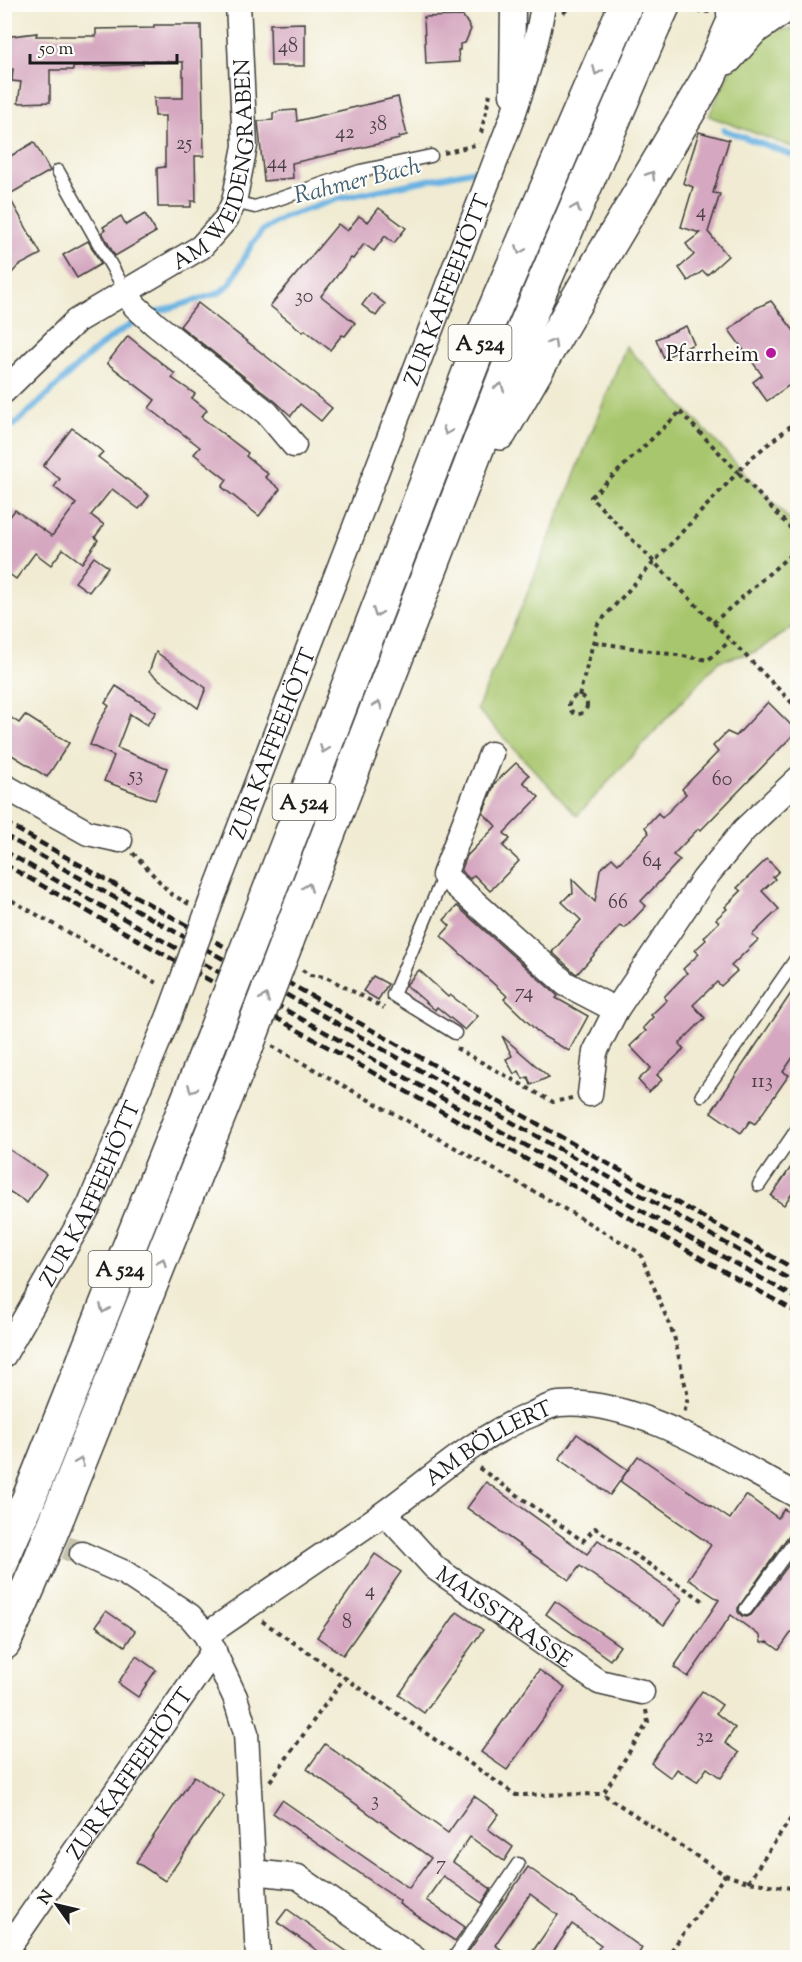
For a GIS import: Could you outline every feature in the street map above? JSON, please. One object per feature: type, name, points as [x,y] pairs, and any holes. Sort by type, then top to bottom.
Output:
[{"type":"highway","points":[[449,520],[709,77],[734,21],[733,4]]},
{"type":"highway","points":[[709,77],[752,29],[788,4]]},
{"type":"highway","name":"A 524","points":[[4,1555],[27,1503],[214,1034],[483,336],[623,11]]},
{"type":"highway","name":"A 524","points":[[4,1643],[171,1239],[256,1049],[293,955],[449,520],[517,345],[659,15]]},
{"type":"street","name":"AM WEIDENGRABEN","points":[[4,391],[76,321],[130,299],[201,247],[226,219],[234,202],[245,146],[238,4]]},
{"type":"street","name":"ZUR KAFFEEHÖTT","points":[[512,118],[513,4]]},
{"type":"street","name":"ZUR KAFFEEHÖTT","points":[[4,1355],[89,1206],[169,1016],[201,904],[512,118],[532,58],[540,28],[543,4]]},
{"type":"street","points":[[130,299],[156,325],[267,413],[294,445]]},
{"type":"street","points":[[491,754],[444,875],[566,984],[616,1010]]},
{"type":"street","points":[[590,1094],[595,1052],[616,1010],[704,879],[744,830],[798,779]]},
{"type":"street","points":[[4,786],[88,833],[120,840]]},
{"type":"street","name":"AM BÖLLERT","points":[[210,1642],[244,1610],[384,1513],[460,1455],[508,1424],[557,1404],[590,1405],[629,1413],[679,1433],[798,1496]]},
{"type":"street","name":"MAISSTRASSE","points":[[384,1513],[435,1568],[599,1682],[642,1692]]},
{"type":"street","name":"ZUR KAFFEEHÖTT","points":[[82,1554],[126,1573],[190,1616],[210,1642],[235,1697],[246,1733],[258,1958]]},
{"type":"street","name":"ZUR KAFFEEHÖTT","points":[[4,1954],[210,1642]]},
{"type":"street","points":[[254,1872],[298,1877],[414,1958]]},
{"type":"lane","points":[[234,202],[255,207],[360,171],[431,156]]},
{"type":"lane","points":[[58,171],[130,299]]},
{"type":"lane","points":[[444,875],[393,995],[455,1033]]},
{"type":"lane","points":[[702,1095],[798,956]]},
{"type":"lane","points":[[759,1185],[798,1128]]},
{"type":"lane","points":[[746,1608],[798,1537]]},
{"type":"lane","points":[[454,1958],[518,1864]]},
{"type":"path","points":[[431,156],[479,145],[490,89]]},
{"type":"path","points":[[798,536],[680,412],[591,497],[798,710]]},
{"type":"path","points":[[579,696],[598,624],[751,458],[798,420]]},
{"type":"path","points":[[712,623],[798,548]]},
{"type":"path","points":[[594,642],[708,660],[730,641]]},
{"type":"path","points":[[579,696],[586,701],[584,712],[579,714],[570,708],[573,697],[579,696]]},
{"type":"path","points":[[120,840],[171,894],[201,904]]},
{"type":"path","points":[[4,896],[164,987]]},
{"type":"path","points":[[293,955],[310,975],[326,977],[388,1011]]},
{"type":"path","points":[[450,1045],[553,1102],[590,1094]]},
{"type":"path","points":[[256,1049],[541,1195],[640,1253],[674,1336],[688,1397],[679,1433]]},
{"type":"path","points":[[460,1455],[583,1541],[595,1528],[705,1602]]},
{"type":"path","points":[[244,1610],[516,1795],[603,1794],[725,1875],[748,1882],[798,1889]]},
{"type":"path","points":[[251,1808],[345,1677]]},
{"type":"path","points":[[603,1794],[648,1722],[642,1692]]},
{"type":"path","points":[[748,1882],[798,1808]]},
{"type":"path","points":[[666,1958],[725,1875]]},
{"type":"green space","points":[[769,29],[797,29],[797,149],[709,116],[734,61]]},
{"type":"green space","points":[[626,346],[797,528],[797,625],[755,652],[719,661],[577,816],[477,709],[526,597]]},
{"type":"building","points":[[463,16],[471,29],[465,43],[460,44],[459,62],[426,64],[424,17]]},
{"type":"building","points":[[305,23],[305,66],[271,66],[270,24]]},
{"type":"building","points":[[154,25],[201,25],[204,156],[195,156],[196,201],[191,201],[191,207],[158,207],[157,168],[165,167],[165,116],[155,116],[154,98],[183,98],[183,62],[143,61],[143,64],[50,70],[50,102],[18,103],[21,82],[12,81],[13,69],[4,70],[4,37],[37,33],[36,36],[96,36],[96,29],[154,28]]},
{"type":"building","points":[[398,97],[407,135],[399,137],[400,139],[292,163],[293,178],[264,181],[258,121],[273,120],[273,113],[296,110],[297,121]]},
{"type":"building","points":[[699,132],[729,140],[713,193],[720,194],[708,232],[728,256],[707,275],[703,271],[688,281],[679,268],[694,255],[686,244],[700,233],[681,227],[693,187],[683,183]]},
{"type":"building","points":[[34,142],[50,171],[8,195],[41,254],[18,266],[4,282],[4,160]]},
{"type":"building","points":[[379,208],[406,228],[394,243],[385,236],[374,251],[364,244],[321,296],[355,323],[330,350],[270,306],[338,224],[347,231],[359,216],[368,222]]},
{"type":"building","points":[[145,214],[156,232],[115,256],[102,232],[105,230],[103,227],[121,216],[126,225]]},
{"type":"building","points":[[88,241],[101,264],[77,278],[63,255]]},
{"type":"building","points":[[371,293],[385,304],[376,316],[362,305]]},
{"type":"building","name":"Pfarrheim","points":[[771,301],[798,336],[798,379],[767,401],[753,382],[762,375],[729,330],[756,308]]},
{"type":"building","points":[[198,303],[332,408],[321,421],[300,404],[291,416],[180,326]]},
{"type":"building","points":[[686,326],[694,344],[664,358],[656,339]]},
{"type":"building","points":[[128,336],[175,374],[172,378],[195,394],[192,398],[207,410],[201,417],[248,453],[246,456],[268,474],[265,477],[280,489],[259,516],[222,487],[227,480],[194,454],[200,447],[149,408],[155,400],[107,363]]},
{"type":"building","points":[[72,428],[103,452],[98,457],[149,496],[139,509],[112,489],[91,515],[104,525],[95,537],[98,540],[82,563],[63,549],[51,565],[35,553],[16,579],[4,570],[4,524],[15,510],[52,536],[76,504],[54,487],[60,479],[43,466]]},
{"type":"building","points":[[94,557],[108,567],[89,592],[75,582]]},
{"type":"building","points":[[156,652],[206,688],[198,708],[149,672]]},
{"type":"building","points":[[116,686],[156,712],[147,725],[130,714],[117,748],[167,768],[155,800],[104,781],[114,756],[90,745],[100,720],[109,706],[105,703]]},
{"type":"building","points":[[768,702],[797,731],[701,830],[699,828],[673,855],[680,860],[641,901],[646,906],[625,928],[620,926],[577,974],[574,972],[552,952],[581,920],[562,902],[573,894],[572,879],[595,902],[600,869],[612,858],[618,864],[649,833],[645,827],[658,813],[662,818],[686,794],[682,789],[718,752],[713,746],[727,732],[736,736]]},
{"type":"building","points":[[4,713],[19,723],[25,715],[69,743],[47,777],[4,750]]},
{"type":"building","points":[[516,763],[529,775],[523,782],[539,797],[504,833],[510,839],[503,846],[519,861],[490,891],[474,875],[470,879],[461,871],[467,856],[496,826],[483,813],[495,783]]},
{"type":"building","points":[[767,859],[779,871],[773,877],[775,879],[762,891],[779,909],[752,935],[758,940],[731,966],[737,971],[721,986],[717,982],[693,1005],[705,1018],[679,1044],[684,1049],[657,1075],[662,1080],[649,1092],[638,1080],[651,1068],[630,1046],[646,1031],[643,1028],[653,1017],[651,1015],[667,1000],[664,997],[687,973],[683,969],[699,954],[695,950],[706,940],[704,937],[719,922],[716,919],[727,909],[725,907],[741,891],[737,888]]},
{"type":"building","points":[[457,906],[558,996],[556,998],[588,1016],[569,1051],[541,1035],[504,999],[507,996],[441,936],[450,926],[444,920]]},
{"type":"building","points":[[419,970],[448,997],[450,995],[478,1016],[465,1030],[437,1007],[435,1010],[406,985]]},
{"type":"building","points":[[373,976],[388,984],[378,1000],[363,991]]},
{"type":"building","points":[[798,983],[798,1050],[783,1072],[789,1075],[755,1124],[750,1121],[741,1133],[711,1112]]},
{"type":"building","points":[[502,1036],[549,1077],[531,1085],[528,1077],[523,1079],[519,1071],[514,1074],[506,1059],[512,1056]]},
{"type":"building","points":[[4,1146],[46,1174],[27,1203],[4,1188]]},
{"type":"building","points":[[798,1157],[798,1185],[784,1205],[771,1196]]},
{"type":"building","points":[[577,1434],[628,1470],[610,1495],[559,1459]]},
{"type":"building","points":[[638,1456],[730,1519],[746,1495],[778,1518],[784,1509],[798,1518],[798,1529],[791,1532],[738,1608],[742,1616],[752,1614],[798,1552],[798,1623],[779,1650],[768,1642],[761,1643],[760,1636],[731,1615],[688,1677],[674,1667],[719,1600],[688,1579],[711,1545],[620,1481]]},
{"type":"building","points":[[486,1482],[587,1554],[598,1540],[682,1599],[664,1625],[580,1566],[569,1580],[467,1508]]},
{"type":"building","points":[[375,1554],[401,1572],[343,1655],[317,1637]]},
{"type":"building","points":[[555,1601],[620,1646],[610,1660],[546,1614]]},
{"type":"building","points":[[106,1611],[135,1631],[125,1646],[96,1626]]},
{"type":"building","points":[[457,1612],[483,1630],[424,1713],[399,1695]]},
{"type":"building","points":[[136,1656],[156,1670],[138,1697],[118,1683]]},
{"type":"building","points":[[539,1670],[565,1688],[507,1770],[481,1752]]},
{"type":"building","points":[[702,1691],[722,1705],[716,1713],[735,1728],[725,1743],[739,1753],[721,1778],[707,1768],[697,1782],[677,1769],[671,1778],[651,1763]]},
{"type":"building","points":[[325,1744],[448,1833],[474,1796],[499,1814],[488,1829],[513,1847],[504,1861],[470,1837],[453,1862],[491,1889],[482,1903],[443,1876],[426,1900],[465,1927],[455,1941],[399,1904],[400,1901],[273,1813],[282,1800],[409,1888],[431,1858],[307,1769]]},
{"type":"building","points":[[194,1776],[224,1796],[165,1881],[136,1862]]},
{"type":"building","points":[[528,1867],[642,1948],[636,1958],[592,1958],[601,1945],[572,1924],[549,1958],[528,1958],[558,1915],[530,1894],[495,1945],[513,1958],[477,1958],[468,1952]]},
{"type":"building","points":[[287,1909],[356,1958],[328,1958],[277,1922]]},
{"type":"waterway","name":"Rahmer Bach","points":[[724,130],[798,157]]},
{"type":"waterway","name":"Rahmer Bach","points":[[154,313],[219,293],[230,284],[252,244],[263,230],[284,217],[341,198],[476,170]]},
{"type":"waterway","name":"Rahmer Bach","points":[[4,432],[38,404],[88,356],[123,329],[142,319]]},
{"type":"tunnel","points":[[32,1535],[82,1554]]},
{"type":"railway","points":[[4,822],[798,1271]]},
{"type":"railway","points":[[4,835],[798,1284]]},
{"type":"railway","points":[[4,851],[798,1299]]},
{"type":"railway","points":[[4,864],[798,1313]]},
{"type":"place","name":"Pfarrheim","points":[[771,353]]}]
